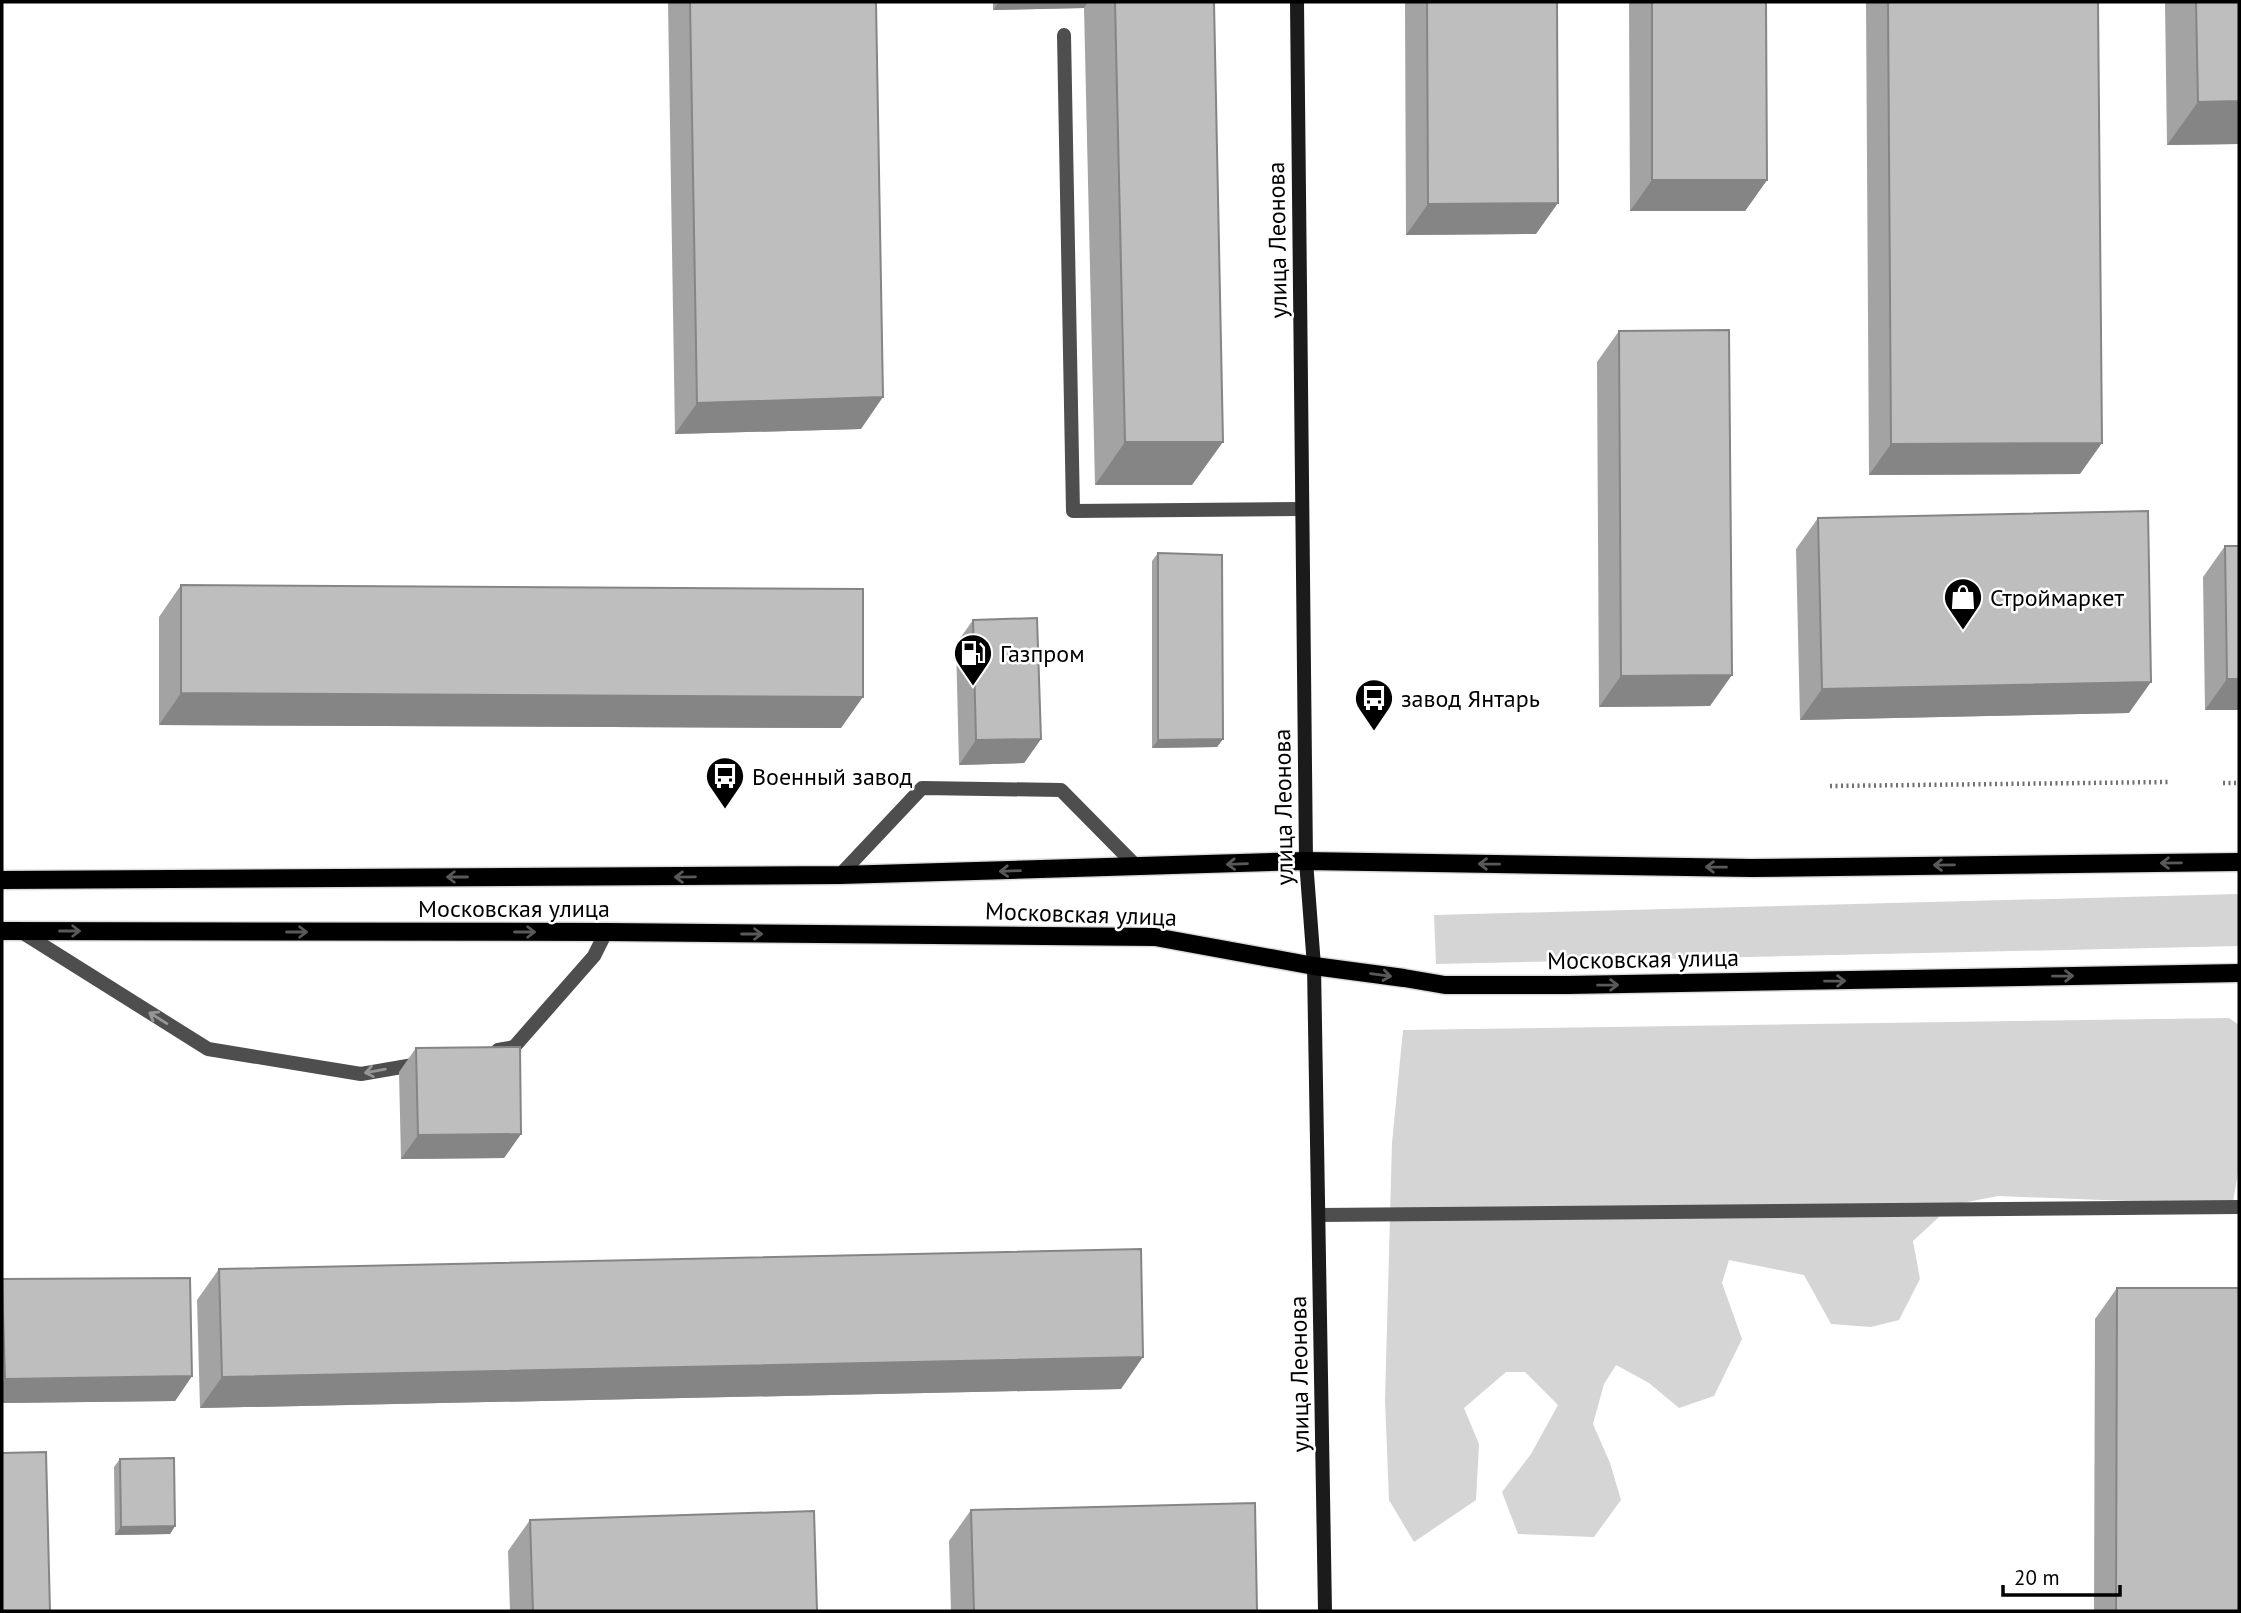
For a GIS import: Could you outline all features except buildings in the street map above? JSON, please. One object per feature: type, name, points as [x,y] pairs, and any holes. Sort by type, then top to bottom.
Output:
[{"type":"main road","name":"Московская улица","points":[[2,880],[840,875],[1306,861],[1751,867],[2239,862]]},
{"type":"main road","name":"Московская улица","points":[[11,931],[606,932],[1155,937],[1314,966],[1445,985],[2239,973]]},
{"type":"street","name":"улица Леонова","points":[[1297,2],[1306,861],[1314,966],[1325,1611]]},
{"type":"lane","points":[[1064,35],[1073,511],[1302,509]]},
{"type":"lane","points":[[840,875],[922,788],[1061,790],[1138,867]]},
{"type":"lane","points":[[11,931],[208,1049],[361,1074],[438,1060]]},
{"type":"lane","points":[[489,1051],[514,1047],[594,956],[606,932]]},
{"type":"lane","points":[[1320,1214],[2239,1207]]},
{"type":"path","points":[[1830,786],[2169,782]]},
{"type":"path","points":[[2223,783],[2239,783]]},
{"type":"shaded area","points":[[2239,894],[2239,946],[1436,964],[1434,915]]},
{"type":"shaded area","points":[[2229,1018],[2239,1025],[2239,1167],[2233,1202],[1998,1196],[1952,1205],[1913,1241],[1920,1279],[1899,1320],[1871,1327],[1831,1324],[1804,1275],[1729,1260],[1722,1283],[1742,1339],[1714,1396],[1679,1408],[1649,1383],[1616,1365],[1604,1384],[1593,1424],[1610,1463],[1621,1500],[1594,1537],[1518,1534],[1502,1492],[1531,1454],[1558,1405],[1525,1372],[1506,1372],[1464,1408],[1479,1444],[1476,1500],[1414,1542],[1389,1500],[1385,1400],[1392,1143],[1403,1030]]},
{"type":"place","name":"Строймаркет","points":[[1963,631]]},
{"type":"place","name":"Газпром","points":[[973,687]]},
{"type":"place","name":"завод Янтарь","points":[[1374,732]]},
{"type":"place","name":"Военный завод","points":[[725,810]]}]
